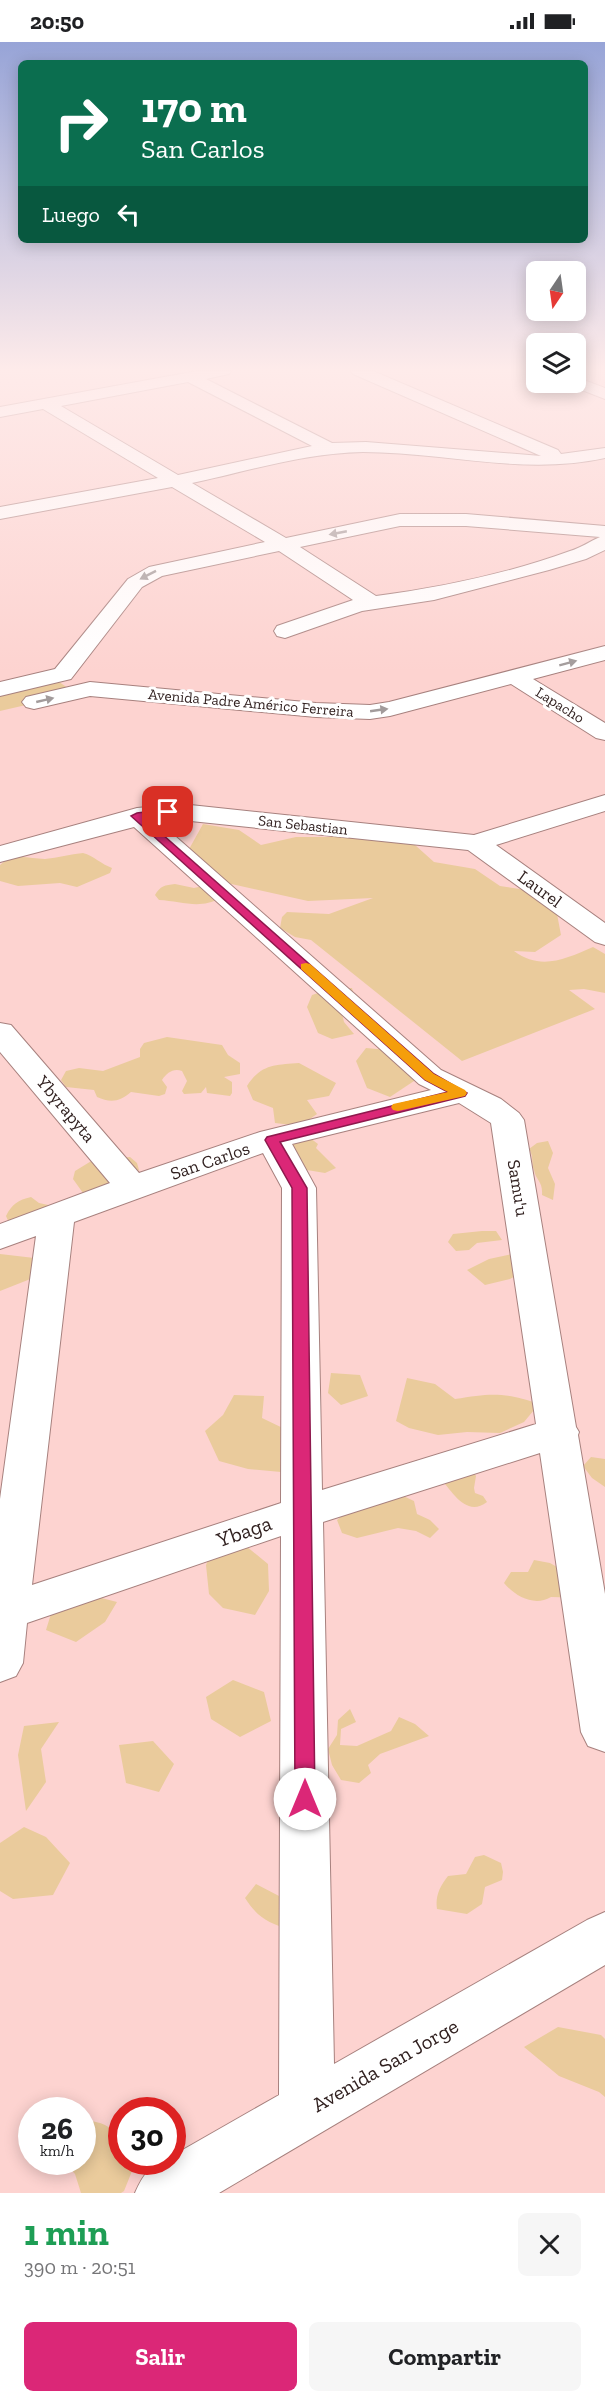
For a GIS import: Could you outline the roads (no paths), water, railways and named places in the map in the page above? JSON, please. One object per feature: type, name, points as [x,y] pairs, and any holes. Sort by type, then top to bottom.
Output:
[{"type":"street","points":[[158,471],[282,544],[372,603]]},
{"type":"street","points":[[0,513],[219,471]]},
{"type":"street","points":[[0,689],[63,674],[135,583],[156,571],[400,520],[426,519],[605,532]]},
{"type":"street","points":[[285,631],[372,603],[427,596],[579,555],[605,542]]},
{"type":"street","name":"Avenida Padre Américo Ferreira","points":[[0,710],[90,689],[316,710],[369,712],[390,709],[605,653]]},
{"type":"street","points":[[63,674],[90,689]]},
{"type":"street","name":"Lapacho","points":[[514,676],[605,733]]},
{"type":"street","name":"San Sebastian","points":[[0,854],[137,816],[181,812],[475,843],[605,803]]},
{"type":"street","name":"Samu'u","points":[[137,816],[430,1077],[460,1093],[488,1104],[507,1120],[605,1732]]},
{"type":"street","name":"Laurel","points":[[475,843],[605,936]]},
{"type":"street","name":"Ybyrapyta","points":[[0,1032],[132,1187]]},
{"type":"street","name":"San Carlos","points":[[0,1237],[132,1187],[272,1140],[460,1093]]},
{"type":"street","points":[[272,1140],[299,1188],[307,2110]]},
{"type":"street","points":[[0,1663],[4,1612],[57,1215]]},
{"type":"street","name":"Ybaga","points":[[4,1612],[303,1512],[558,1432]]},
{"type":"street","name":"Avenida San Jorge","points":[[164,2193],[605,1937]]}]
